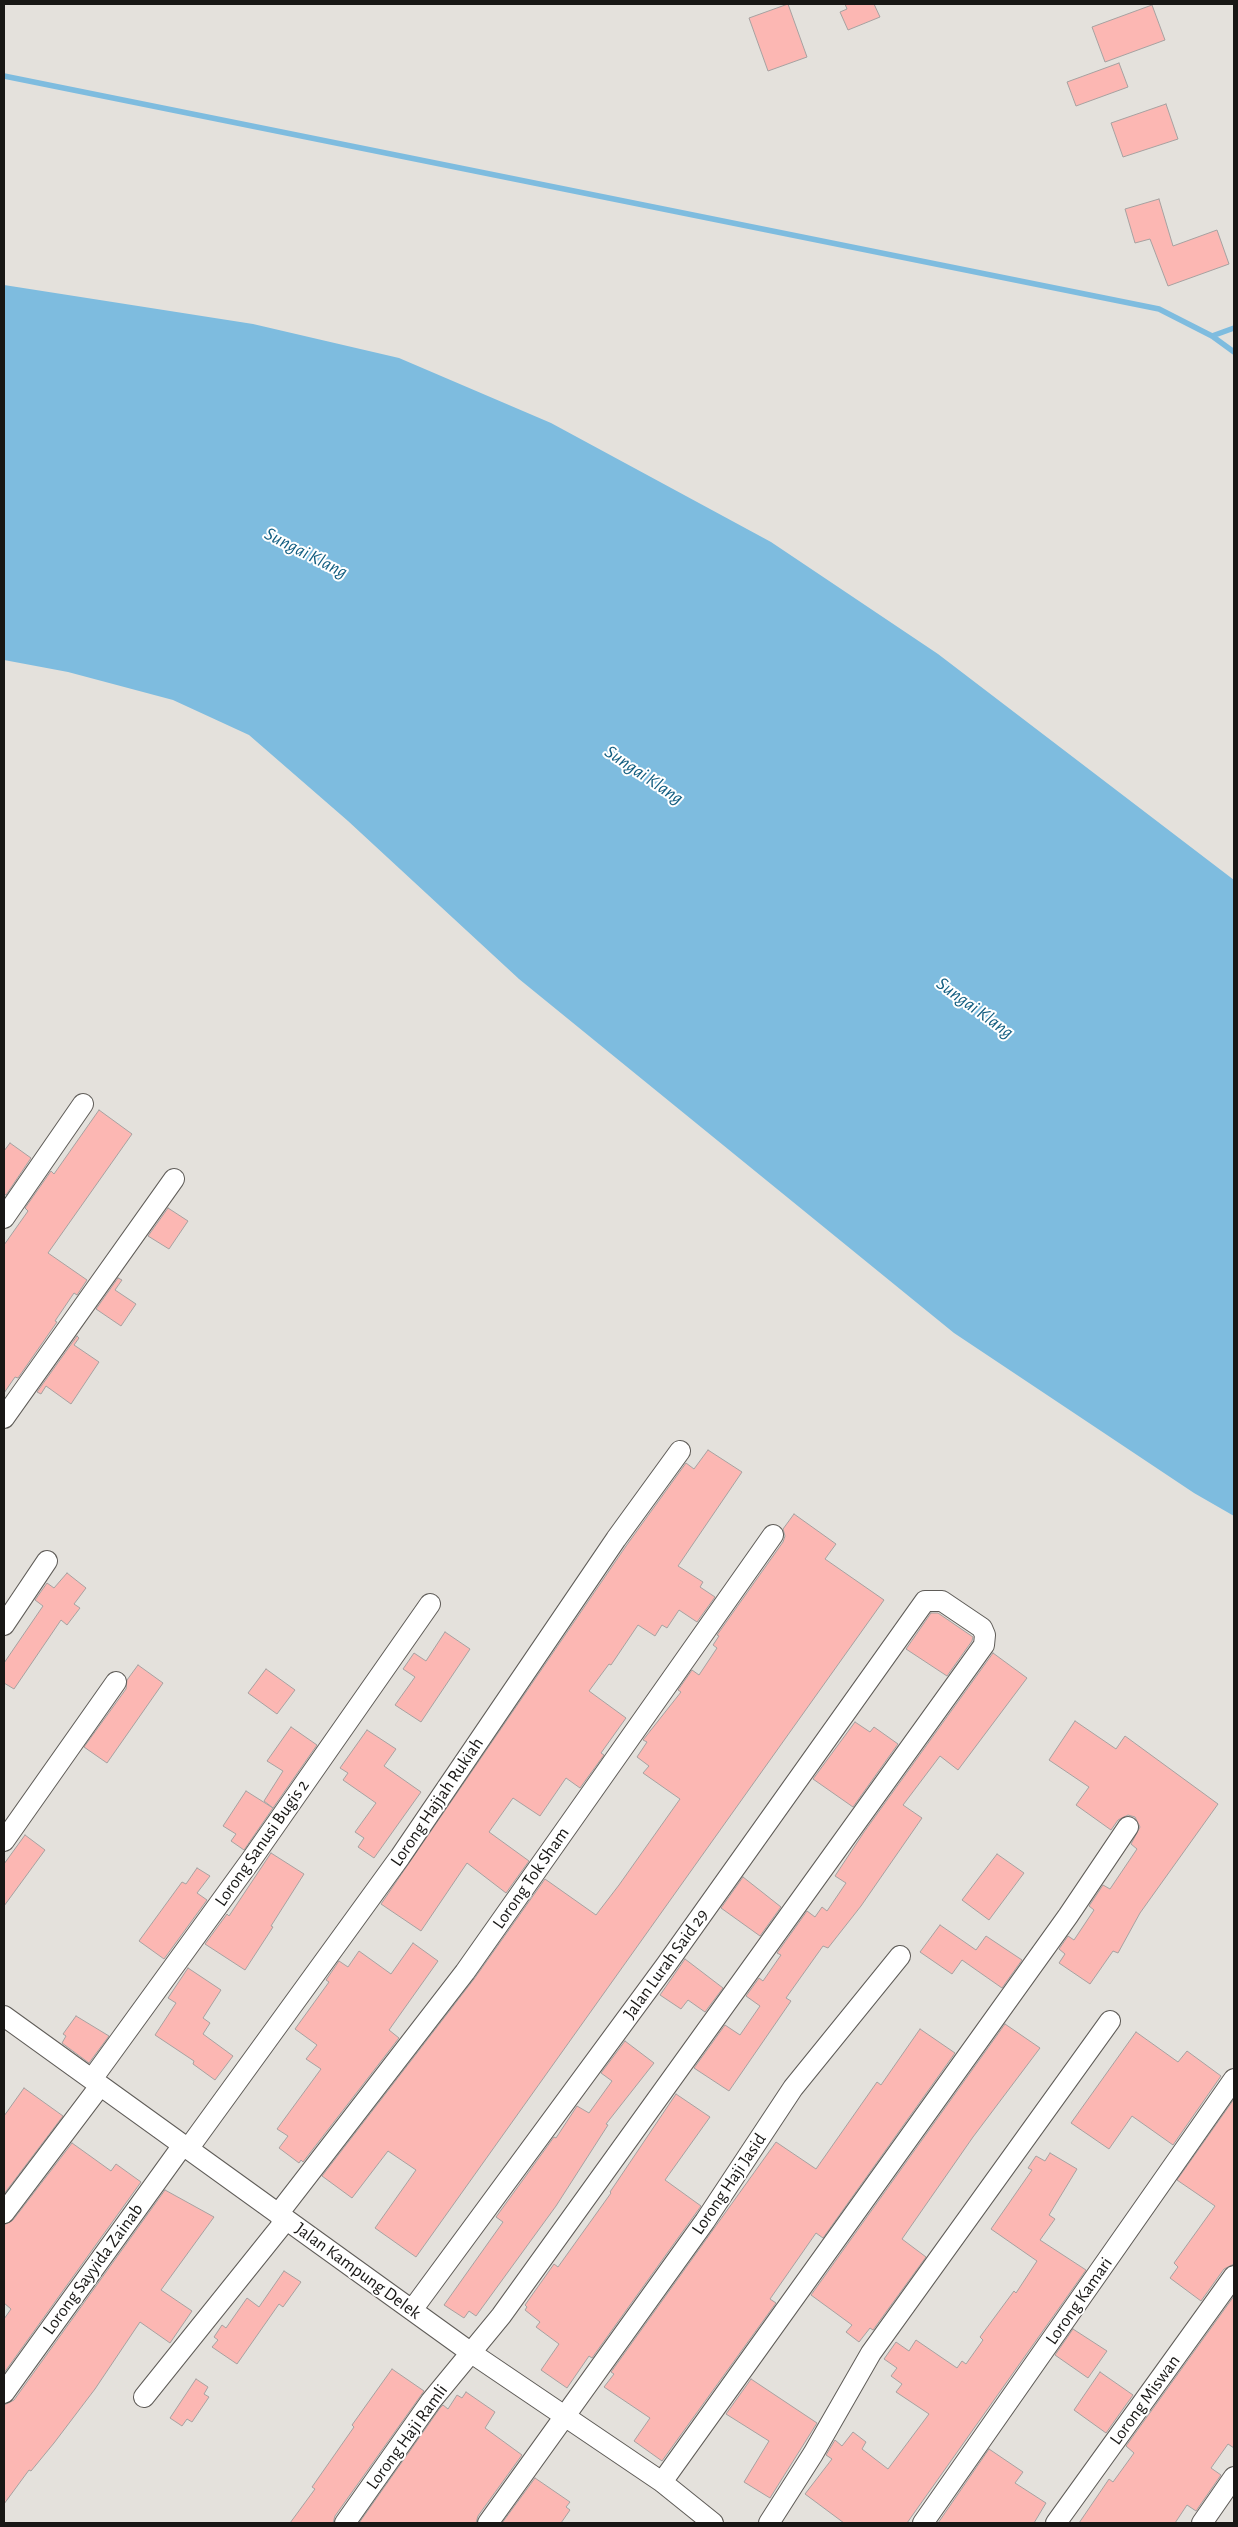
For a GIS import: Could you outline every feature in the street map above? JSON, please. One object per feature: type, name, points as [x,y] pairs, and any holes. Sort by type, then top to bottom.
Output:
[{"type":"street","points":[[4,1218],[82,1104]]},
{"type":"street","points":[[4,1418],[174,1179]]},
{"type":"street","name":"Lorong Hajjah Rukiah","points":[[186,2147],[400,1857],[616,1539],[680,1451]]},
{"type":"street","name":"Lorong Tok Sham","points":[[144,2397],[282,2217],[465,1972],[773,1535]]},
{"type":"street","points":[[4,1625],[47,1561]]},
{"type":"street","name":"Jalan Lurah Said 29","points":[[412,2310],[666,1965],[925,1601],[942,1601],[982,1628],[985,1635],[984,1645],[501,2316],[470,2352]]},
{"type":"street","name":"Lorong Sanusi Bugis 2","points":[[4,2213],[430,1604]]},
{"type":"street","points":[[4,1841],[116,1682]]},
{"type":"street","points":[[662,2482],[1068,1916],[1128,1827]]},
{"type":"street","name":"Lorong Haji Jasid","points":[[488,2523],[705,2221],[793,2088],[900,1956]]},
{"type":"street","name":"Jalan Kampung Delek","points":[[4,2016],[470,2352],[662,2482],[713,2523]]},
{"type":"street","points":[[769,2523],[813,2454],[871,2353],[1110,2021]]},
{"type":"street","name":"Lorong Kamari","points":[[923,2523],[1234,2079]]},
{"type":"street","name":"Lorong Sayyida Zainab","points":[[4,2393],[186,2147]]},
{"type":"street","name":"Lorong Miswan","points":[[1056,2523],[1234,2276]]},
{"type":"street","name":"Lorong Haji Ramli","points":[[345,2523],[431,2401],[470,2352]]},
{"type":"street","points":[[1202,2523],[1234,2477]]},
{"type":"water","name":"Sungai Klang","points":[[4,285],[253,324],[399,358],[551,423],[771,542],[938,654],[1234,880],[1234,1516],[1194,1493],[954,1333],[519,979],[348,821],[249,735],[173,700],[68,672],[4,660]]},
{"type":"building","points":[[788,4],[807,57],[768,71],[749,18]]},
{"type":"building","points":[[845,4],[874,4],[880,17],[848,30],[840,12],[847,9]]},
{"type":"building","points":[[1152,5],[1165,40],[1105,62],[1092,27]]},
{"type":"building","points":[[1119,63],[1128,87],[1076,106],[1067,82]]},
{"type":"building","points":[[1166,104],[1178,139],[1123,157],[1111,123]]},
{"type":"building","points":[[1159,199],[1173,246],[1217,230],[1229,264],[1168,286],[1150,239],[1135,243],[1125,209]]},
{"type":"building","points":[[99,1110],[132,1134],[48,1253],[87,1280],[77,1295],[74,1293],[55,1321],[57,1322],[18,1378],[15,1377],[4,1393],[4,1245],[28,1211],[25,1208],[51,1171],[54,1174]]},
{"type":"building","points":[[10,1143],[31,1158],[6,1195],[4,1194],[4,1151]]},
{"type":"building","points":[[168,1208],[188,1221],[169,1249],[148,1236]]},
{"type":"building","points":[[118,1278],[122,1280],[115,1290],[136,1304],[121,1326],[96,1309]]},
{"type":"building","points":[[77,1336],[79,1338],[74,1345],[99,1362],[71,1404],[46,1386],[41,1394],[37,1392]]},
{"type":"building","points":[[708,1450],[742,1472],[678,1566],[703,1582],[700,1587],[715,1597],[697,1622],[679,1610],[667,1628],[662,1625],[655,1636],[638,1625],[611,1665],[609,1664],[589,1691],[626,1718],[601,1753],[604,1755],[580,1788],[566,1778],[540,1816],[513,1798],[489,1832],[529,1861],[506,1893],[467,1863],[421,1931],[381,1904],[626,1546],[686,1463],[694,1469]]},
{"type":"building","points":[[794,1514],[836,1544],[825,1559],[884,1600],[416,2257],[375,2228],[416,2170],[388,2151],[352,2198],[322,2176],[474,1979],[545,1879],[596,1915],[619,1885],[680,1799],[643,1773],[649,1766],[637,1757],[647,1742],[643,1740],[681,1692],[678,1690],[692,1670],[699,1675],[717,1648],[713,1645],[719,1636],[717,1635],[783,1542],[785,1536],[783,1529]]},
{"type":"building","points":[[67,1573],[86,1588],[74,1604],[80,1608],[67,1625],[61,1620],[14,1689],[4,1683],[4,1663],[43,1606],[35,1600],[47,1583],[54,1588]]},
{"type":"building","points":[[931,1613],[938,1613],[973,1637],[947,1676],[906,1649]]},
{"type":"building","points":[[445,1632],[470,1649],[421,1722],[395,1705],[415,1677],[403,1669],[414,1653],[426,1661]]},
{"type":"building","points":[[993,1653],[1027,1678],[958,1770],[940,1756],[903,1805],[922,1818],[861,1906],[828,1948],[823,1946],[786,1998],[791,2001],[729,2091],[694,2068],[725,2025],[740,2035],[760,2006],[746,1996],[759,1978],[763,1981],[781,1955],[777,1953],[807,1911],[815,1917],[822,1907],[827,1911],[846,1883],[835,1876],[864,1832]]},
{"type":"building","points":[[138,1665],[163,1683],[107,1763],[84,1747],[126,1689],[127,1680]]},
{"type":"building","points":[[266,1669],[295,1690],[277,1714],[248,1693]]},
{"type":"building","points":[[1075,1721],[1116,1749],[1125,1736],[1218,1804],[1140,1913],[1118,1953],[1113,1951],[1090,1984],[1059,1963],[1065,1954],[1059,1949],[1068,1936],[1074,1940],[1094,1910],[1089,1906],[1103,1885],[1110,1889],[1137,1849],[1131,1844],[1140,1827],[1135,1817],[1128,1815],[1118,1820],[1111,1830],[1076,1805],[1089,1787],[1049,1760]]},
{"type":"building","points":[[855,1722],[870,1732],[874,1727],[898,1744],[853,1807],[813,1779]]},
{"type":"building","points":[[291,1727],[317,1745],[273,1808],[264,1801],[283,1771],[267,1761]]},
{"type":"building","points":[[367,1730],[396,1749],[384,1766],[421,1792],[374,1858],[358,1847],[364,1838],[355,1832],[376,1803],[343,1780],[348,1773],[340,1768]]},
{"type":"building","points":[[246,1791],[273,1808],[244,1850],[231,1841],[236,1834],[223,1826]]},
{"type":"building","points":[[25,1835],[45,1850],[4,1906],[4,1864]]},
{"type":"building","points":[[271,1853],[304,1874],[245,1970],[205,1944],[227,1914],[229,1916]]},
{"type":"building","points":[[997,1854],[1024,1873],[989,1920],[962,1900]]},
{"type":"building","points":[[197,1868],[210,1876],[197,1893],[207,1900],[164,1959],[139,1941],[182,1882],[186,1884]]},
{"type":"building","points":[[743,1877],[781,1907],[760,1936],[721,1908]]},
{"type":"building","points":[[940,1925],[976,1950],[986,1936],[1022,1960],[1002,1988],[962,1960],[952,1974],[920,1952]]},
{"type":"building","points":[[413,1943],[438,1961],[389,2030],[399,2038],[303,2162],[301,2160],[299,2163],[279,2148],[288,2136],[277,2129],[321,2069],[306,2059],[317,2045],[295,2029],[329,1982],[326,1980],[339,1961],[348,1967],[359,1951],[391,1974]]},
{"type":"building","points":[[685,1959],[723,1988],[705,2012],[688,2000],[681,2009],[660,1995]]},
{"type":"building","points":[[188,1968],[221,1990],[203,2018],[210,2023],[203,2034],[233,2056],[215,2080],[193,2064],[194,2061],[155,2035],[176,2003],[168,1998]]},
{"type":"building","points":[[76,2016],[109,2036],[89,2063],[62,2043],[66,2036],[63,2034]]},
{"type":"building","points":[[1005,2024],[1040,2048],[973,2137],[902,2239],[926,2257],[873,2330],[870,2328],[859,2342],[846,2332],[852,2325],[811,2295]]},
{"type":"building","points":[[920,2029],[955,2053],[823,2238],[816,2233],[770,2299],[776,2303],[662,2461],[634,2441],[650,2418],[604,2387],[614,2374],[611,2372],[776,2142],[816,2169],[877,2082],[881,2085]]},
{"type":"building","points":[[1136,2032],[1178,2062],[1187,2051],[1221,2076],[1173,2145],[1132,2116],[1109,2149],[1071,2123]]},
{"type":"building","points":[[625,2041],[654,2063],[606,2124],[608,2125],[556,2206],[476,2316],[469,2311],[464,2318],[444,2305],[503,2222],[496,2217],[554,2137],[556,2138],[577,2106],[589,2113],[612,2081],[601,2073]]},
{"type":"building","points":[[24,2088],[63,2116],[4,2194],[4,2116]]},
{"type":"building","points":[[676,2094],[710,2117],[665,2180],[701,2206],[592,2358],[589,2356],[567,2388],[541,2370],[559,2344],[536,2327],[540,2322],[525,2310],[527,2307],[525,2305],[554,2264],[558,2267],[611,2193]]},
{"type":"building","points":[[1234,2099],[1234,2264],[1224,2269],[1201,2301],[1170,2278],[1178,2267],[1174,2263],[1215,2206],[1177,2180]]},
{"type":"building","points":[[72,2143],[111,2171],[116,2164],[141,2182],[4,2373],[4,2319],[11,2309],[4,2303],[4,2225],[13,2220]]},
{"type":"building","points":[[1050,2153],[1077,2169],[1049,2215],[1055,2219],[1040,2240],[1086,2270],[907,2523],[844,2523],[805,2494],[832,2459],[826,2455],[835,2440],[842,2446],[853,2432],[866,2442],[862,2449],[888,2469],[929,2414],[896,2392],[902,2384],[891,2376],[897,2368],[884,2359],[896,2342],[909,2351],[916,2340],[957,2368],[962,2361],[966,2364],[983,2340],[980,2337],[1014,2291],[1016,2293],[1037,2261],[991,2229],[1032,2170],[1028,2168],[1036,2156],[1045,2161]]},
{"type":"building","points":[[165,2190],[214,2217],[161,2290],[192,2311],[170,2343],[140,2322],[95,2389],[4,2504],[4,2405],[14,2400]]},
{"type":"building","points":[[284,2271],[301,2282],[283,2307],[279,2304],[237,2364],[212,2347],[218,2340],[214,2337],[222,2325],[226,2328],[247,2298],[259,2307]]},
{"type":"building","points":[[1234,2296],[1234,2448],[1228,2444],[1211,2468],[1221,2475],[1196,2511],[1187,2505],[1175,2523],[1079,2523],[1109,2479],[1113,2482],[1134,2453],[1126,2446]]},
{"type":"building","points":[[1073,2329],[1107,2351],[1088,2378],[1055,2355]]},
{"type":"building","points":[[392,2369],[424,2391],[335,2516],[333,2523],[290,2523],[315,2489],[312,2487],[354,2427],[352,2425]]},
{"type":"building","points":[[1100,2372],[1133,2395],[1106,2433],[1074,2410]]},
{"type":"building","points":[[196,2379],[208,2387],[204,2394],[209,2397],[192,2422],[187,2419],[182,2426],[170,2418]]},
{"type":"building","points":[[751,2379],[817,2423],[770,2498],[744,2482],[769,2441],[726,2414]]},
{"type":"building","points":[[466,2392],[495,2412],[485,2428],[522,2455],[478,2516],[476,2523],[359,2523],[440,2408],[443,2405],[448,2409],[457,2395],[462,2398]]},
{"type":"building","points":[[989,2449],[1023,2472],[1015,2483],[1046,2503],[1034,2523],[938,2523]]},
{"type":"building","points":[[535,2478],[570,2502],[566,2507],[570,2510],[561,2523],[502,2523]]},
{"type":"waterway","points":[[4,76],[1159,309],[1212,336],[1234,352]]},
{"type":"waterway","points":[[1212,336],[1234,328]]}]
